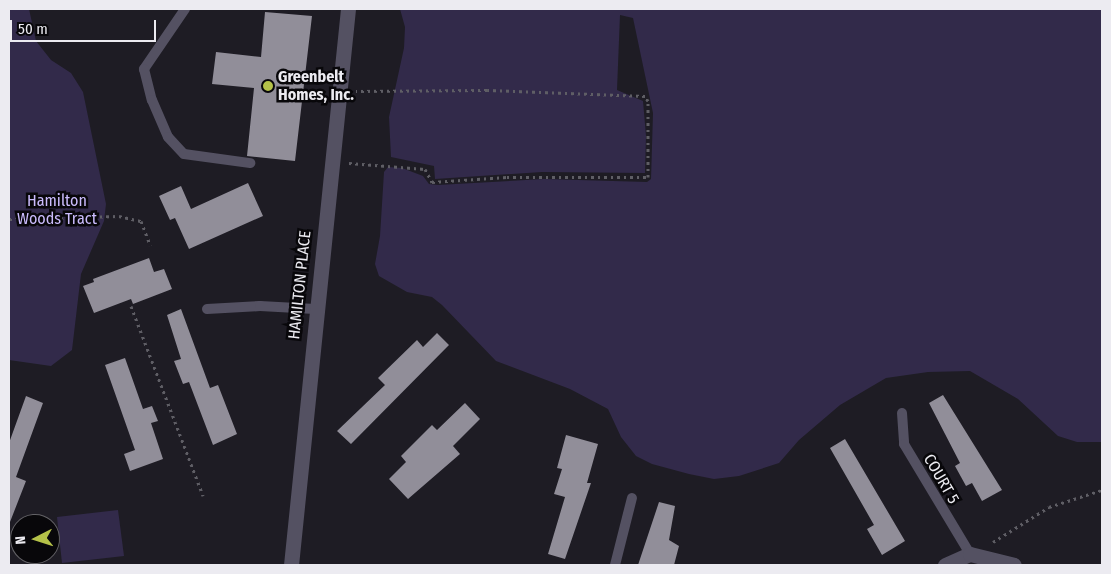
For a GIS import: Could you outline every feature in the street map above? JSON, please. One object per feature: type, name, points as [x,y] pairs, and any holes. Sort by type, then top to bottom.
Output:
[{"type":"street","name":"HAMILTON PLACE","points":[[291,565],[315,309],[348,9]]},
{"type":"street","points":[[945,565],[970,554],[1014,565]]},
{"type":"lane","points":[[185,9],[144,69],[152,100],[168,137],[184,154],[250,163]]},
{"type":"lane","points":[[207,309],[260,306],[315,309]]},
{"type":"lane","name":"COURT 5","points":[[902,413],[904,444],[970,554]]},
{"type":"lane","points":[[615,565],[632,498]]},
{"type":"path","points":[[331,162],[391,164],[425,169],[432,182],[507,177],[648,177],[648,101],[645,96],[487,90],[339,91]]},
{"type":"path","points":[[9,219],[119,216],[141,221],[150,246]]},
{"type":"path","points":[[132,306],[203,496]]},
{"type":"path","points":[[970,554],[1049,507],[1102,490]]},
{"type":"green space","name":"Hamilton Woods Tract","points":[[9,9],[29,9],[36,41],[51,60],[71,73],[83,92],[106,204],[104,221],[81,274],[72,350],[51,366],[9,360]]},
{"type":"green space","points":[[400,9],[1102,9],[1102,442],[1077,442],[1058,436],[1018,399],[970,371],[928,372],[886,378],[840,405],[799,440],[779,463],[739,476],[714,479],[652,464],[636,456],[621,437],[608,409],[570,389],[496,361],[442,305],[432,297],[407,292],[379,276],[375,264],[380,236],[384,172],[388,167],[402,168],[423,176],[429,184],[438,185],[544,179],[647,182],[651,179],[653,113],[633,18],[620,15],[617,90],[643,101],[646,136],[645,173],[542,172],[435,179],[434,166],[391,157],[389,117],[404,48],[405,27]]},
{"type":"green space","points":[[118,510],[124,556],[62,563],[60,517]]},
{"type":"building","name":"Greenbelt Homes, Inc.","points":[[265,12],[312,16],[295,161],[247,156],[254,88],[212,84],[216,52],[261,57]]},
{"type":"building","points":[[248,183],[263,216],[189,249],[175,218],[170,220],[159,196],[181,186],[191,209]]},
{"type":"building","points":[[149,258],[154,272],[164,269],[172,289],[133,304],[131,299],[94,313],[83,286],[94,282],[93,279]]},
{"type":"building","points":[[181,309],[210,388],[218,385],[237,434],[213,445],[189,382],[183,384],[174,361],[181,359],[167,315]]},
{"type":"building","points":[[437,333],[449,345],[351,444],[337,431],[385,385],[378,378],[417,340],[423,347]]},
{"type":"building","points":[[125,358],[143,409],[152,406],[158,421],[151,423],[163,459],[130,471],[124,454],[135,450],[105,365]]},
{"type":"building","points":[[943,395],[1002,490],[982,501],[972,483],[966,486],[955,466],[960,463],[929,403]]},
{"type":"building","points":[[26,396],[43,403],[16,477],[26,481],[13,514],[10,514],[10,522],[9,443]]},
{"type":"building","points":[[465,403],[480,419],[453,446],[460,454],[408,499],[389,479],[406,462],[401,456],[432,425],[437,430]]},
{"type":"building","points":[[566,435],[598,444],[587,483],[591,483],[565,559],[548,554],[565,497],[554,494],[562,469],[557,468]]},
{"type":"building","points":[[845,439],[905,541],[882,555],[867,529],[874,525],[830,448]]},
{"type":"building","points":[[659,502],[675,506],[669,540],[679,546],[674,565],[638,565]]},
{"type":"place","name":"Greenbelt Homes, Inc.","points":[[268,86]]}]
